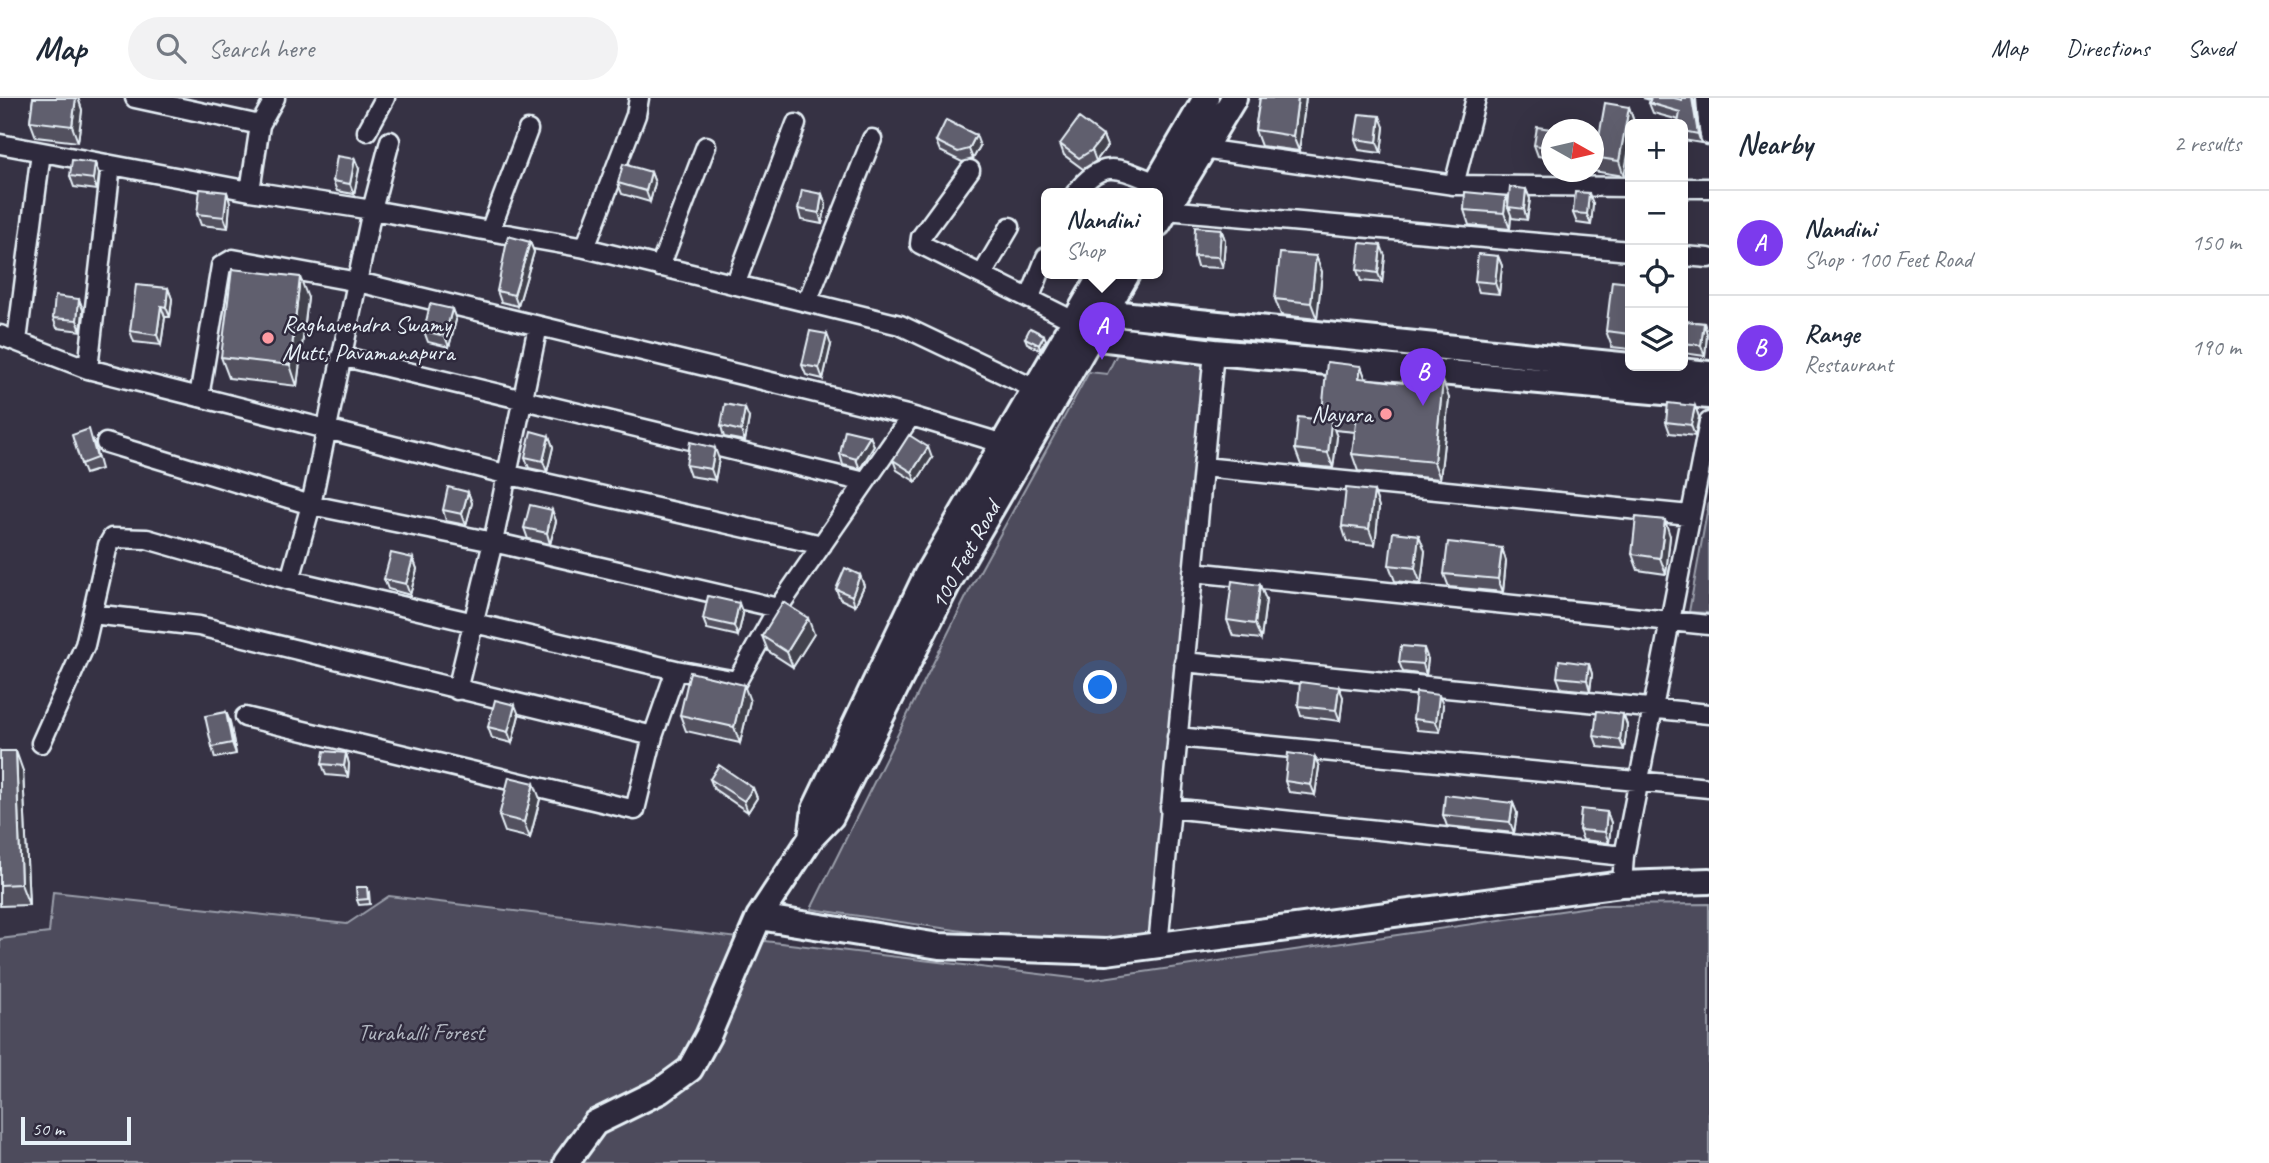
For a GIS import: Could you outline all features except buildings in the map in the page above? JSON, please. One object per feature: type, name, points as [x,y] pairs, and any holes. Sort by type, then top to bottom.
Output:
[{"type":"main road","points":[[1163,196],[1202,149],[1234,98]]},
{"type":"main road","points":[[1163,189],[1200,100]]},
{"type":"main road","name":"100 Feet Road","points":[[566,1163],[595,1123],[660,1091],[690,1069],[708,1036],[758,917],[811,838],[815,808],[927,574],[1013,446],[1083,323],[1100,279]]},
{"type":"main road","name":"100 Feet Road","points":[[1013,446],[1033,388],[1083,323],[1123,279]]},
{"type":"main road","points":[[1083,323],[1410,344],[1709,374]]},
{"type":"main road","points":[[1083,323],[1214,352],[1709,396]]},
{"type":"main road","points":[[1408,369],[1410,344]]},
{"type":"main road","points":[[758,917],[939,946],[1106,952],[1622,884],[1709,881]]},
{"type":"street","points":[[135,98],[260,125]]},
{"type":"street","points":[[250,191],[260,125],[275,98]]},
{"type":"street","points":[[367,131],[384,98]]},
{"type":"street","points":[[584,248],[636,115],[639,98]]},
{"type":"street","points":[[1454,185],[1474,98]]},
{"type":"street","points":[[1706,98],[1709,135]]},
{"type":"street","points":[[735,285],[796,124]]},
{"type":"street","points":[[490,231],[528,130]]},
{"type":"street","points":[[807,302],[872,139]]},
{"type":"street","points":[[290,579],[311,505],[372,210],[390,141]]},
{"type":"street","points":[[0,144],[250,191],[584,248],[900,325],[1033,388]]},
{"type":"street","points":[[660,267],[706,146]]},
{"type":"street","points":[[1202,149],[1454,185],[1625,187]]},
{"type":"street","points":[[17,341],[41,152]]},
{"type":"street","points":[[88,369],[111,165]]},
{"type":"street","points":[[1080,188],[1093,172],[1101,169],[1126,171],[1142,188]]},
{"type":"street","points":[[970,170],[919,241],[923,247],[983,273],[1083,323]]},
{"type":"street","points":[[1688,188],[1709,188]]},
{"type":"street","points":[[1163,204],[1625,250]]},
{"type":"street","points":[[983,273],[1010,227]]},
{"type":"street","points":[[1688,256],[1709,258]]},
{"type":"street","points":[[199,397],[221,266],[225,261],[233,259],[358,282],[911,416],[1013,446]]},
{"type":"street","points":[[1030,297],[1041,270]]},
{"type":"street","points":[[457,690],[493,542],[505,474],[538,326]]},
{"type":"street","points":[[0,335],[88,369],[505,474],[822,545]]},
{"type":"street","points":[[1158,946],[1214,352]]},
{"type":"street","points":[[341,356],[865,482]]},
{"type":"street","points":[[41,743],[85,645],[107,545],[112,538],[147,539],[290,579],[676,670],[737,681],[778,608],[911,416]]},
{"type":"street","points":[[1622,884],[1624,856],[1709,422]]},
{"type":"street","points":[[106,443],[311,505],[493,542],[778,608]]},
{"type":"street","points":[[1203,467],[1690,515]]},
{"type":"street","points":[[1193,572],[1709,625]]},
{"type":"street","points":[[92,614],[200,626],[653,736]]},
{"type":"street","points":[[1184,662],[1709,714]]},
{"type":"street","points":[[245,717],[635,810],[653,736],[676,670]]},
{"type":"street","points":[[1177,737],[1709,789]]},
{"type":"street","points":[[1170,808],[1624,856]]},
{"type":"green space","points":[[1117,354],[1206,365],[1150,942],[1094,950],[811,909],[968,593],[1089,372],[1107,374]]},
{"type":"green space","points":[[1709,501],[1709,613],[1689,612]]},
{"type":"green space","name":"Turahalli Forest","points":[[53,892],[347,924],[389,896],[1089,980],[1602,905],[1709,904],[1709,1163],[0,1163],[0,939],[49,933]]},
{"type":"place","name":"Raghavendra Swamy Mutt, Pavamanapura","points":[[268,338]]},
{"type":"place","name":"Nandini","points":[[1102,360]]},
{"type":"place","name":"Range","points":[[1423,406]]},
{"type":"place","name":"Nayara","points":[[1386,414]]}]
